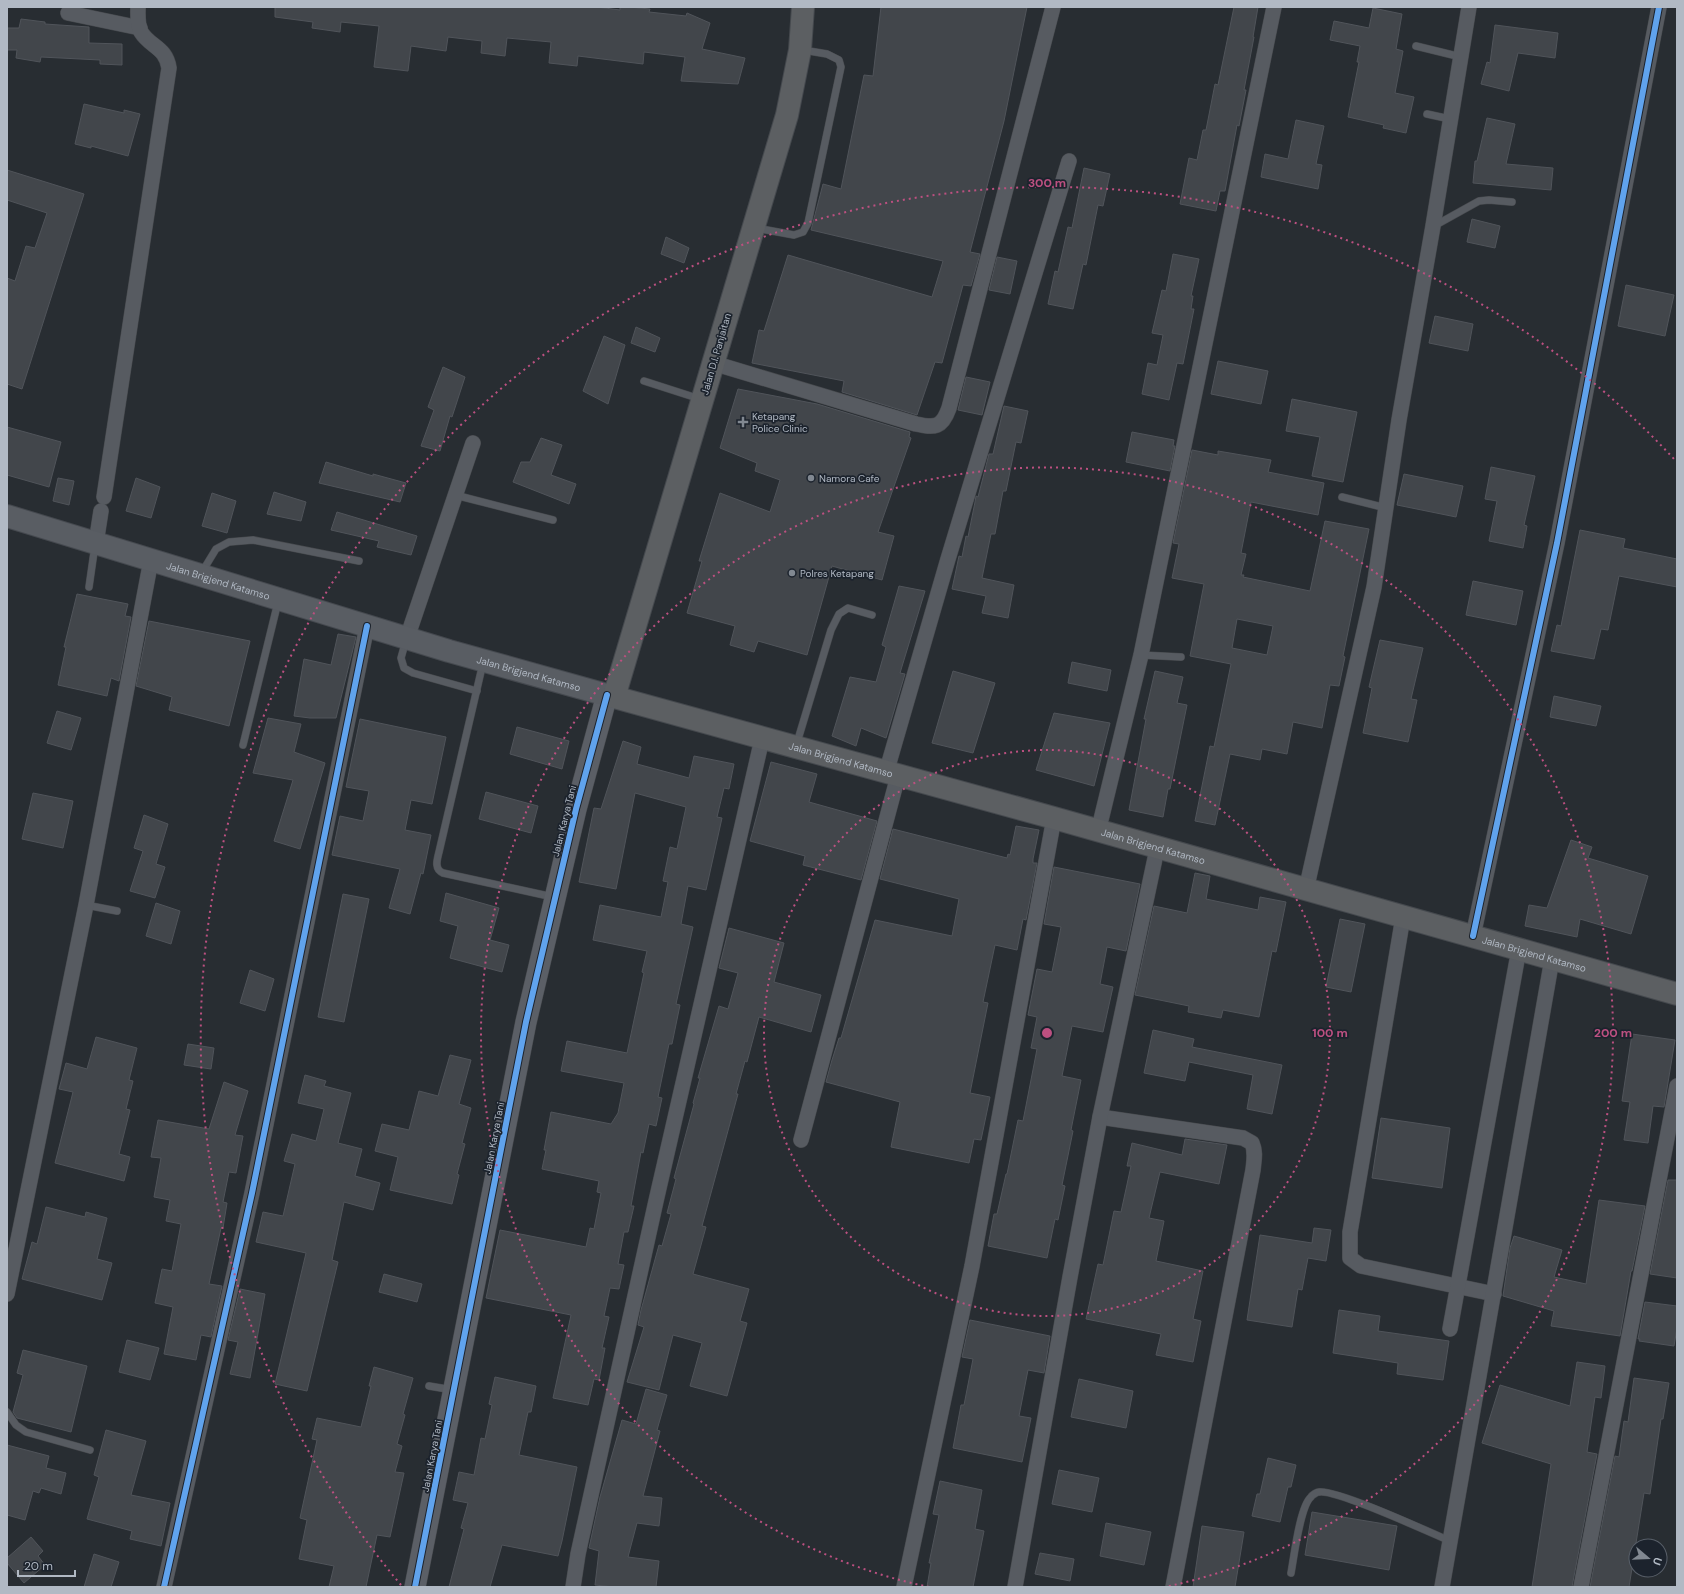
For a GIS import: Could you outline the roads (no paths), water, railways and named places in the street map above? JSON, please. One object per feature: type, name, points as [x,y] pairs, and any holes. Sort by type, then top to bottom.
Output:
[{"type":"highway","name":"Jalan D.I. Panjaitan","points":[[611,696],[702,400],[786,115],[800,50],[803,7]]},
{"type":"highway","name":"Jalan Brigjend Katamso","points":[[611,696],[892,775],[1054,818],[1098,832],[1677,994]]},
{"type":"main road","name":"Jalan Brigjend Katamso","points":[[7,516],[278,600],[484,661],[611,696]]},
{"type":"street","points":[[96,543],[169,68],[168,60],[164,53],[146,38],[140,28],[138,7]]},
{"type":"street","points":[[713,363],[916,424],[931,427],[942,424],[946,418],[949,408],[1053,7]]},
{"type":"street","points":[[1098,832],[1141,655],[1274,7]]},
{"type":"street","points":[[1306,890],[1374,587],[1399,420],[1434,226],[1469,7]]},
{"type":"street","points":[[1473,936],[1557,543],[1659,7]]},
{"type":"street","points":[[68,13],[140,28]]},
{"type":"street","points":[[801,1140],[948,558],[1069,161]]},
{"type":"street","points":[[407,638],[473,444]]},
{"type":"street","points":[[7,1294],[86,905],[151,560]]},
{"type":"street","points":[[164,1587],[252,1193],[367,626]]},
{"type":"street","name":"Jalan Karya Tani","points":[[415,1587],[455,1390],[526,1022],[576,809],[611,696]]},
{"type":"street","points":[[573,1587],[578,1554],[658,1193],[762,738]]},
{"type":"street","points":[[904,1587],[972,1266],[1054,818]]},
{"type":"street","points":[[1015,1587],[1100,1117],[1157,848]]},
{"type":"street","points":[[1403,917],[1350,1232],[1350,1258],[1361,1266],[1494,1294]]},
{"type":"street","points":[[1450,1329],[1519,949]]},
{"type":"street","points":[[1442,1587],[1552,959]]},
{"type":"street","points":[[1581,1587],[1677,1086]]},
{"type":"street","points":[[1100,1117],[1243,1138],[1252,1143],[1254,1149],[1255,1156],[1253,1170],[1173,1587]]},
{"type":"lane","points":[[1416,46],[1460,57]]},
{"type":"lane","points":[[753,227],[794,235],[803,232],[808,223],[841,67],[839,60],[827,54],[800,50]]},
{"type":"lane","points":[[1427,114],[1450,119]]},
{"type":"lane","points":[[1434,226],[1479,202],[1489,200],[1512,202]]},
{"type":"lane","points":[[644,381],[702,400]]},
{"type":"lane","points":[[455,495],[553,520]]},
{"type":"lane","points":[[1342,497],[1386,508]]},
{"type":"lane","points":[[200,575],[216,549],[229,542],[253,540],[359,561]]},
{"type":"lane","points":[[89,587],[96,543]]},
{"type":"lane","points":[[243,745],[278,600]]},
{"type":"lane","points":[[796,748],[831,630],[839,614],[848,608],[872,615]]},
{"type":"lane","points":[[407,638],[401,658],[404,668],[413,673],[477,691]]},
{"type":"lane","points":[[1141,655],[1181,657]]},
{"type":"lane","points":[[484,661],[439,852],[437,868],[443,873],[555,898]]},
{"type":"lane","points":[[86,905],[117,911]]},
{"type":"lane","points":[[429,1386],[455,1390]]},
{"type":"lane","points":[[7,1412],[16,1425],[26,1432],[90,1450]]},
{"type":"lane","points":[[1290,1573],[1302,1511],[1310,1497],[1319,1492],[1336,1495],[1450,1541]]},
{"type":"place","name":"Ketapang Police Clinic","points":[[743,422]]},
{"type":"place","name":"Namora Cafe","points":[[811,478]]},
{"type":"place","name":"Polres Ketapang","points":[[792,573]]}]
